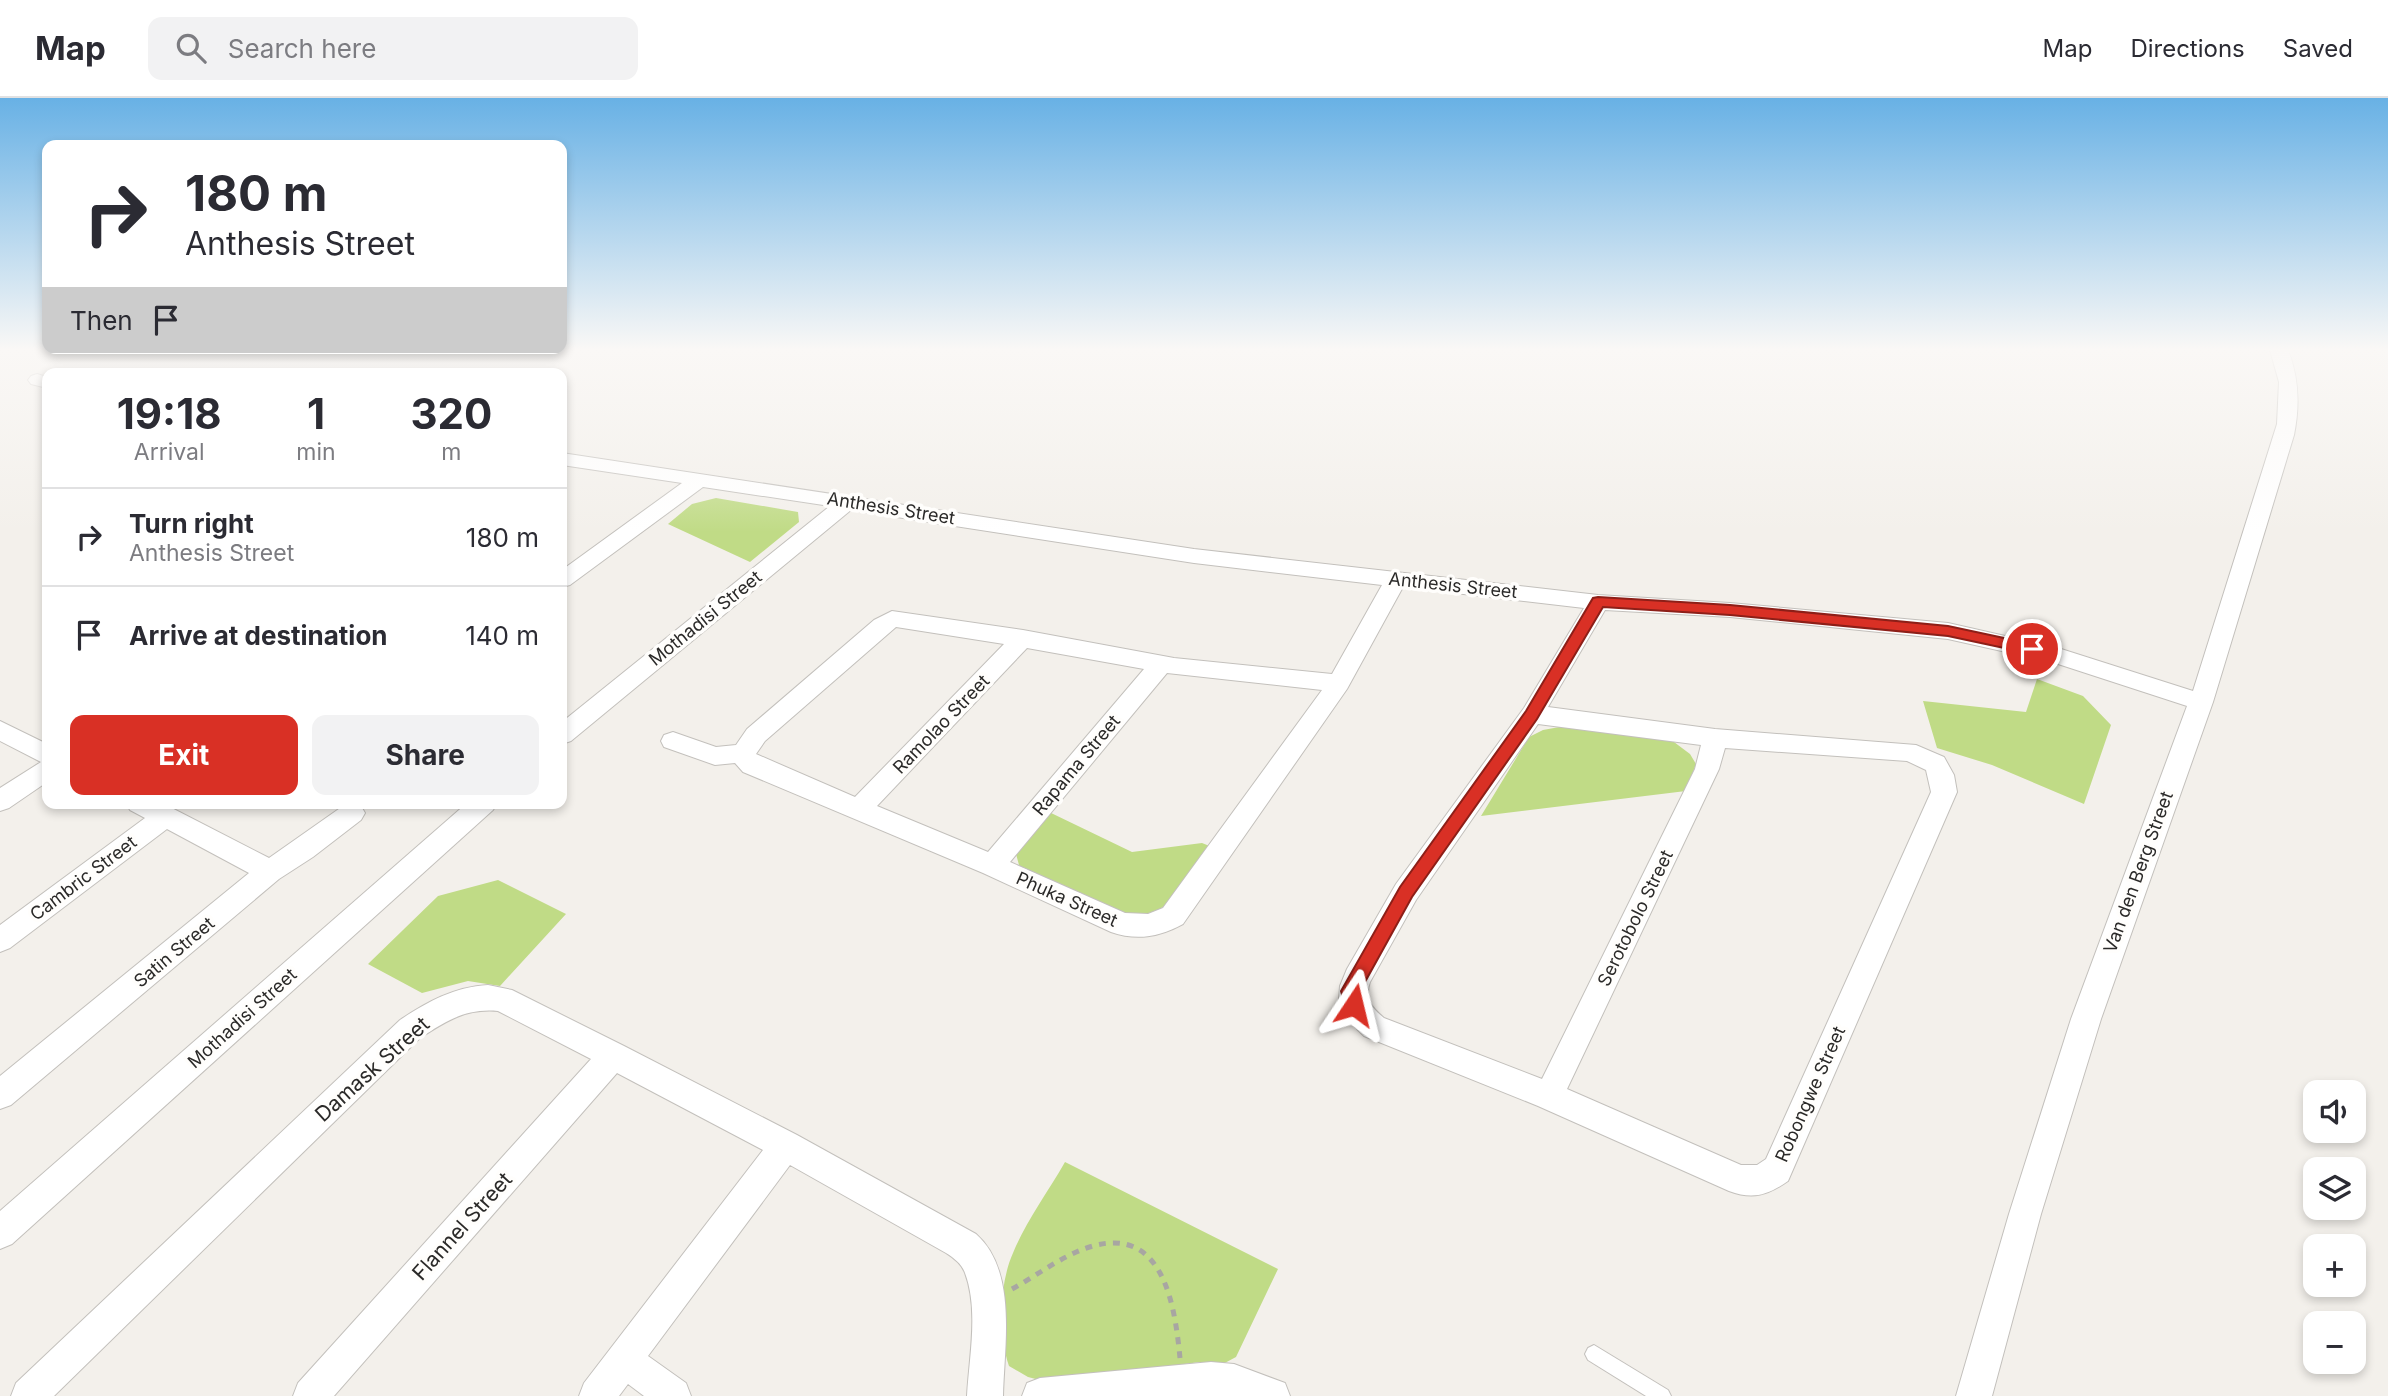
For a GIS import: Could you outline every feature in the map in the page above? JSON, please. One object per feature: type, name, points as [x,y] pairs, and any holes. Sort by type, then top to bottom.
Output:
[{"type":"street","name":"Van den Berg Street","points":[[1974,1396],[2025,1213],[2086,1019],[2201,702],[2289,411]]},
{"type":"street","name":"Anthesis Street","points":[[567,460],[1156,551],[1598,602],[1730,610],[1948,631],[2058,656],[2201,702]]},
{"type":"street","points":[[567,576],[701,479]]},
{"type":"street","name":"Mothadisi Street","points":[[567,731],[848,502]]},
{"type":"street","name":"Phuka Street","points":[[743,752],[752,765],[992,865],[1121,924],[1137,928],[1157,924],[1173,916],[1339,683],[1396,579]]},
{"type":"street","name":"Robongwe Street","points":[[1532,715],[1715,738],[1922,755],[1935,764],[1944,776],[1944,792],[1777,1170],[1761,1181],[1740,1180],[1549,1096],[1374,1027],[1354,1005],[1351,991],[1406,892],[1532,715],[1598,602]]},
{"type":"street","points":[[673,741],[715,756],[743,752],[756,735],[892,619],[923,621],[1161,664],[1339,683]]},
{"type":"street","name":"Ramolao Street","points":[[859,810],[1023,638]]},
{"type":"street","name":"Rapama Street","points":[[992,865],[1161,664]]},
{"type":"street","points":[[0,730],[42,752]]},
{"type":"street","name":"Serotobolo Street","points":[[1549,1096],[1707,769],[1715,738]]},
{"type":"street","points":[[0,802],[42,773]]},
{"type":"street","points":[[150,809],[270,871]]},
{"type":"street","name":"Mothadisi Street","points":[[0,1233],[477,809]]},
{"type":"street","name":"Satin Street","points":[[0,1095],[270,871],[304,850],[352,813]]},
{"type":"street","name":"Cambric Street","points":[[0,940],[165,817]]},
{"type":"street","name":"Damask Street","points":[[29,1396],[410,1029],[461,1000],[481,996],[502,999],[614,1055],[786,1145],[958,1241],[975,1256],[982,1273],[986,1303],[985,1396]]},
{"type":"street","name":"Flannel Street","points":[[310,1396],[614,1055]]},
{"type":"street","points":[[597,1396],[786,1145]]},
{"type":"street","points":[[625,1360],[673,1396]]},
{"type":"street","points":[[1041,1396],[1182,1383],[1234,1382],[1272,1396]]},
{"type":"lane","points":[[1594,1354],[1662,1396]]},
{"type":"path","points":[[986,1303],[1092,1246],[1119,1242],[1135,1245],[1155,1264],[1170,1290],[1178,1333],[1182,1383]]},
{"type":"green space","points":[[716,498],[798,512],[799,522],[750,562],[668,524],[692,504]]},
{"type":"green space","points":[[2037,679],[2083,696],[2111,725],[2084,804],[1992,765],[1937,748],[1923,701],[2026,712]]},
{"type":"green space","points":[[1565,726],[1670,739],[1690,754],[1696,764],[1686,791],[1481,816],[1529,737],[1543,730]]},
{"type":"green space","points":[[1049,812],[1132,852],[1202,843],[1212,847],[1165,905],[1146,914],[1129,914],[1076,896],[1029,873],[1019,865],[1016,854]]},
{"type":"green space","points":[[498,880],[566,914],[500,986],[468,981],[422,993],[368,964],[438,896]]},
{"type":"green space","points":[[1065,1162],[1278,1269],[1236,1357],[1221,1365],[1200,1362],[1047,1382],[1028,1377],[1009,1366],[1002,1324],[1008,1265],[1024,1229]]},
{"type":"route","points":[[1354,1005],[1351,991],[1406,892],[1532,715],[1598,602],[1730,610],[1948,631],[2032,649]]}]
